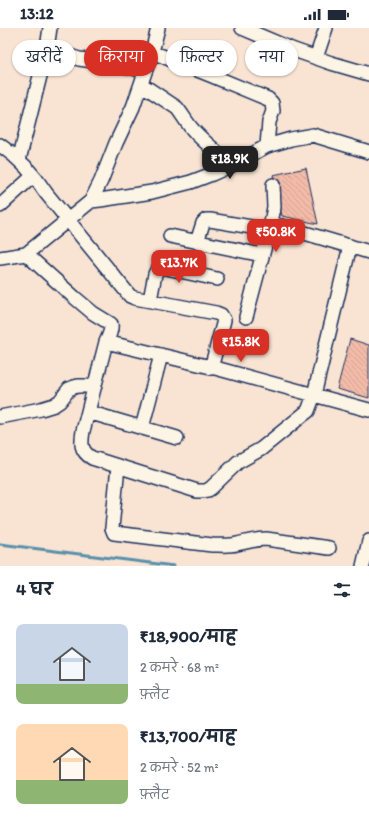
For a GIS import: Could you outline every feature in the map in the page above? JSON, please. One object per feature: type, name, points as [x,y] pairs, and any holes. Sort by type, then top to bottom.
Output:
[{"type":"street","points":[[48,40],[50,28]]},
{"type":"street","points":[[155,40],[158,28]]},
{"type":"street","points":[[316,58],[326,28]]},
{"type":"street","points":[[251,30],[294,50],[369,74]]},
{"type":"street","points":[[158,54],[210,74],[268,99],[272,103],[273,110],[269,122],[267,146]]},
{"type":"street","points":[[19,160],[40,76]]},
{"type":"street","points":[[0,258],[26,254],[90,200],[102,181],[116,143],[133,108],[143,76]]},
{"type":"street","points":[[141,84],[176,108],[194,131],[232,165]]},
{"type":"street","points":[[90,200],[100,200],[152,192],[191,182],[232,165],[267,146],[291,139],[313,135],[369,152]]},
{"type":"street","points":[[0,145],[19,160],[34,176],[46,193],[130,296],[221,315],[224,320],[211,368]]},
{"type":"street","points":[[0,206],[34,176]]},
{"type":"street","points":[[246,317],[274,207],[273,185]]},
{"type":"street","points":[[197,242],[203,223],[206,220],[210,220],[270,226],[369,252]]},
{"type":"street","points":[[170,236],[262,255]]},
{"type":"street","points":[[26,254],[93,313],[111,324],[83,431],[81,442],[87,456],[197,491],[204,491],[208,490],[238,462],[261,449],[308,411],[314,396],[350,246]]},
{"type":"street","points":[[150,300],[156,271],[161,268],[217,280]]},
{"type":"street","points":[[106,342],[369,410]]},
{"type":"street","points":[[142,428],[161,355]]},
{"type":"street","points":[[0,417],[54,405],[74,387],[95,386]]},
{"type":"street","points":[[88,412],[177,438]]},
{"type":"street","points":[[118,466],[112,528],[114,533],[224,546],[256,539],[266,539],[329,548]]},
{"type":"street","points":[[364,566],[369,541]]},
{"type":"building","points":[[306,168],[318,224],[282,216],[273,175]]},
{"type":"building","points":[[350,339],[369,345],[369,398],[337,389]]},
{"type":"waterway","points":[[0,544],[174,566]]}]
